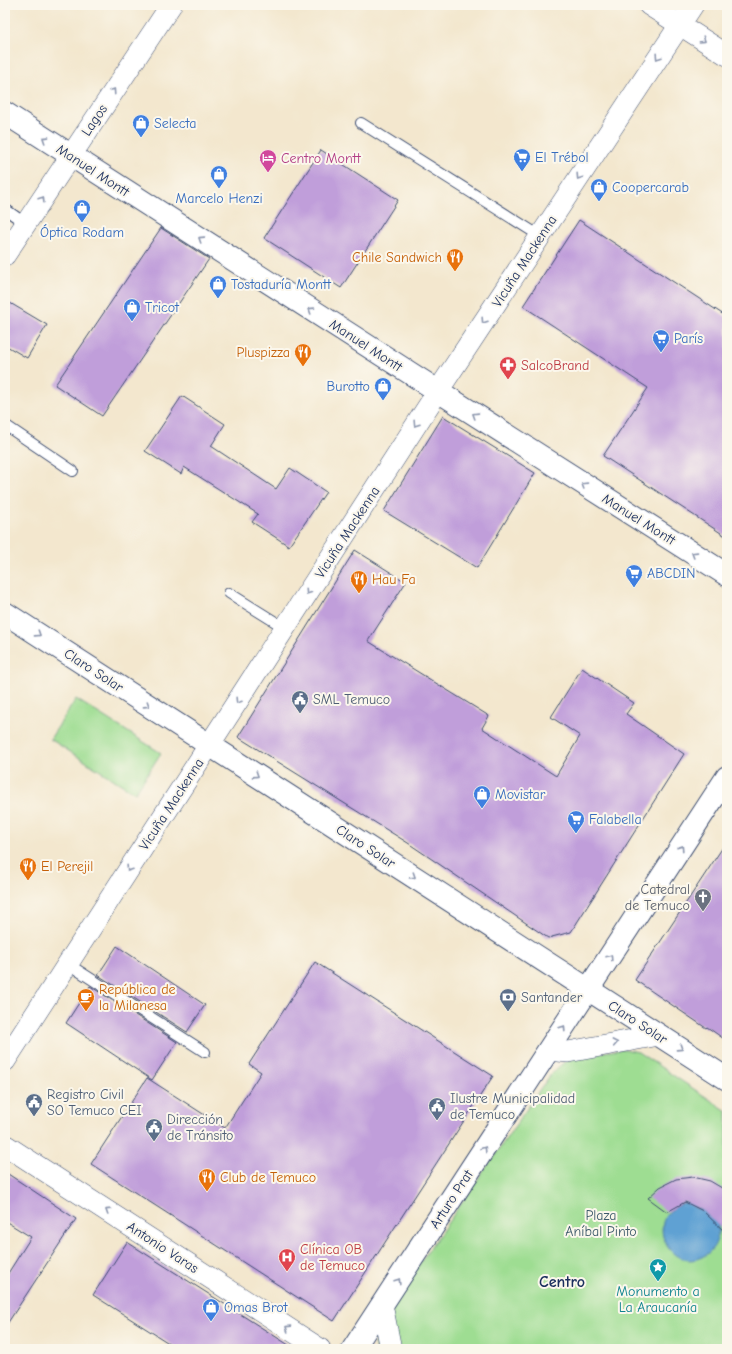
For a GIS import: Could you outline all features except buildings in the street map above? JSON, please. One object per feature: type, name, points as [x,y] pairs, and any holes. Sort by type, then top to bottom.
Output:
[{"type":"street","name":"Lagos","points":[[5,256],[70,155],[171,5]]},
{"type":"street","points":[[649,5],[727,55]]},
{"type":"street","name":"Vicuña Mackenna","points":[[5,1061],[438,391],[693,5]]},
{"type":"street","name":"Manuel Montt","points":[[5,113],[727,575]]},
{"type":"street","name":"Claro Solar","points":[[5,613],[727,1079]]},
{"type":"street","name":"Arturo Prat","points":[[353,1349],[727,777]]},
{"type":"street","points":[[549,1050],[568,1052],[659,1035]]},
{"type":"street","name":"Antonio Varas","points":[[5,1145],[320,1349]]},
{"type":"street","points":[[382,1305],[391,1349]]},
{"type":"lane","points":[[361,123],[540,236]]},
{"type":"lane","points":[[5,209],[26,224]]},
{"type":"lane","points":[[5,425],[73,471]]},
{"type":"lane","points":[[230,593],[284,628]]},
{"type":"lane","points":[[68,964],[205,1052]]},
{"type":"green space","points":[[76,699],[161,753],[135,793],[50,739]]},
{"type":"green space","name":"Plaza Aníbal Pinto","points":[[625,1049],[638,1052],[727,1111],[727,1349],[375,1349],[375,1335],[381,1319],[551,1074],[574,1056]]},
{"type":"water","points":[[694,1202],[694,1207],[703,1211],[718,1224],[718,1237],[713,1248],[707,1254],[693,1260],[681,1258],[671,1251],[664,1240],[662,1228],[666,1216],[676,1207]]},
{"type":"place","name":"Selecta","points":[[141,138]]},
{"type":"place","name":"El Trébol","points":[[522,172]]},
{"type":"place","name":"Centro Montt","points":[[268,173]]},
{"type":"place","name":"Marcelo Henzi","points":[[219,189]]},
{"type":"place","name":"Coopercarab","points":[[599,202]]},
{"type":"place","name":"Óptica Rodam","points":[[82,223]]},
{"type":"place","name":"Chile Sandwich","points":[[455,272]]},
{"type":"place","name":"Tostaduría Montt","points":[[218,299]]},
{"type":"place","name":"Tricot","points":[[132,322]]},
{"type":"place","name":"París","points":[[661,353]]},
{"type":"place","name":"Pluspizza","points":[[303,367]]},
{"type":"place","name":"SalcoBrand","points":[[508,380]]},
{"type":"place","name":"Burotto","points":[[383,401]]},
{"type":"place","name":"ABCDIN","points":[[634,588]]},
{"type":"place","name":"Hau Fa","points":[[359,594]]},
{"type":"place","name":"SML Temuco","points":[[300,714]]},
{"type":"place","name":"Movistar","points":[[482,809]]},
{"type":"place","name":"Falabella","points":[[576,834]]},
{"type":"place","name":"El Perejil","points":[[28,881]]},
{"type":"place","name":"Catedral de Temuco","points":[[703,912]]},
{"type":"place","name":"República de la Milanesa","points":[[86,1012]]},
{"type":"place","name":"Santander","points":[[508,1012]]},
{"type":"place","name":"Registro Civil SO Temuco CEI","points":[[34,1117]]},
{"type":"place","name":"Ilustre Municipalidad de Temuco","points":[[437,1121]]},
{"type":"place","name":"Dirección de Tránsito","points":[[154,1142]]},
{"type":"place","name":"Club de Temuco","points":[[207,1192]]},
{"type":"place","name":"Clínica OB de Temuco","points":[[287,1272]]},
{"type":"place","name":"Monumento a La Araucanía","points":[[658,1282]]},
{"type":"place","name":"Omas Brot","points":[[211,1322]]},
{"type":"district","name":"Centro","points":[[562,1281]]}]
